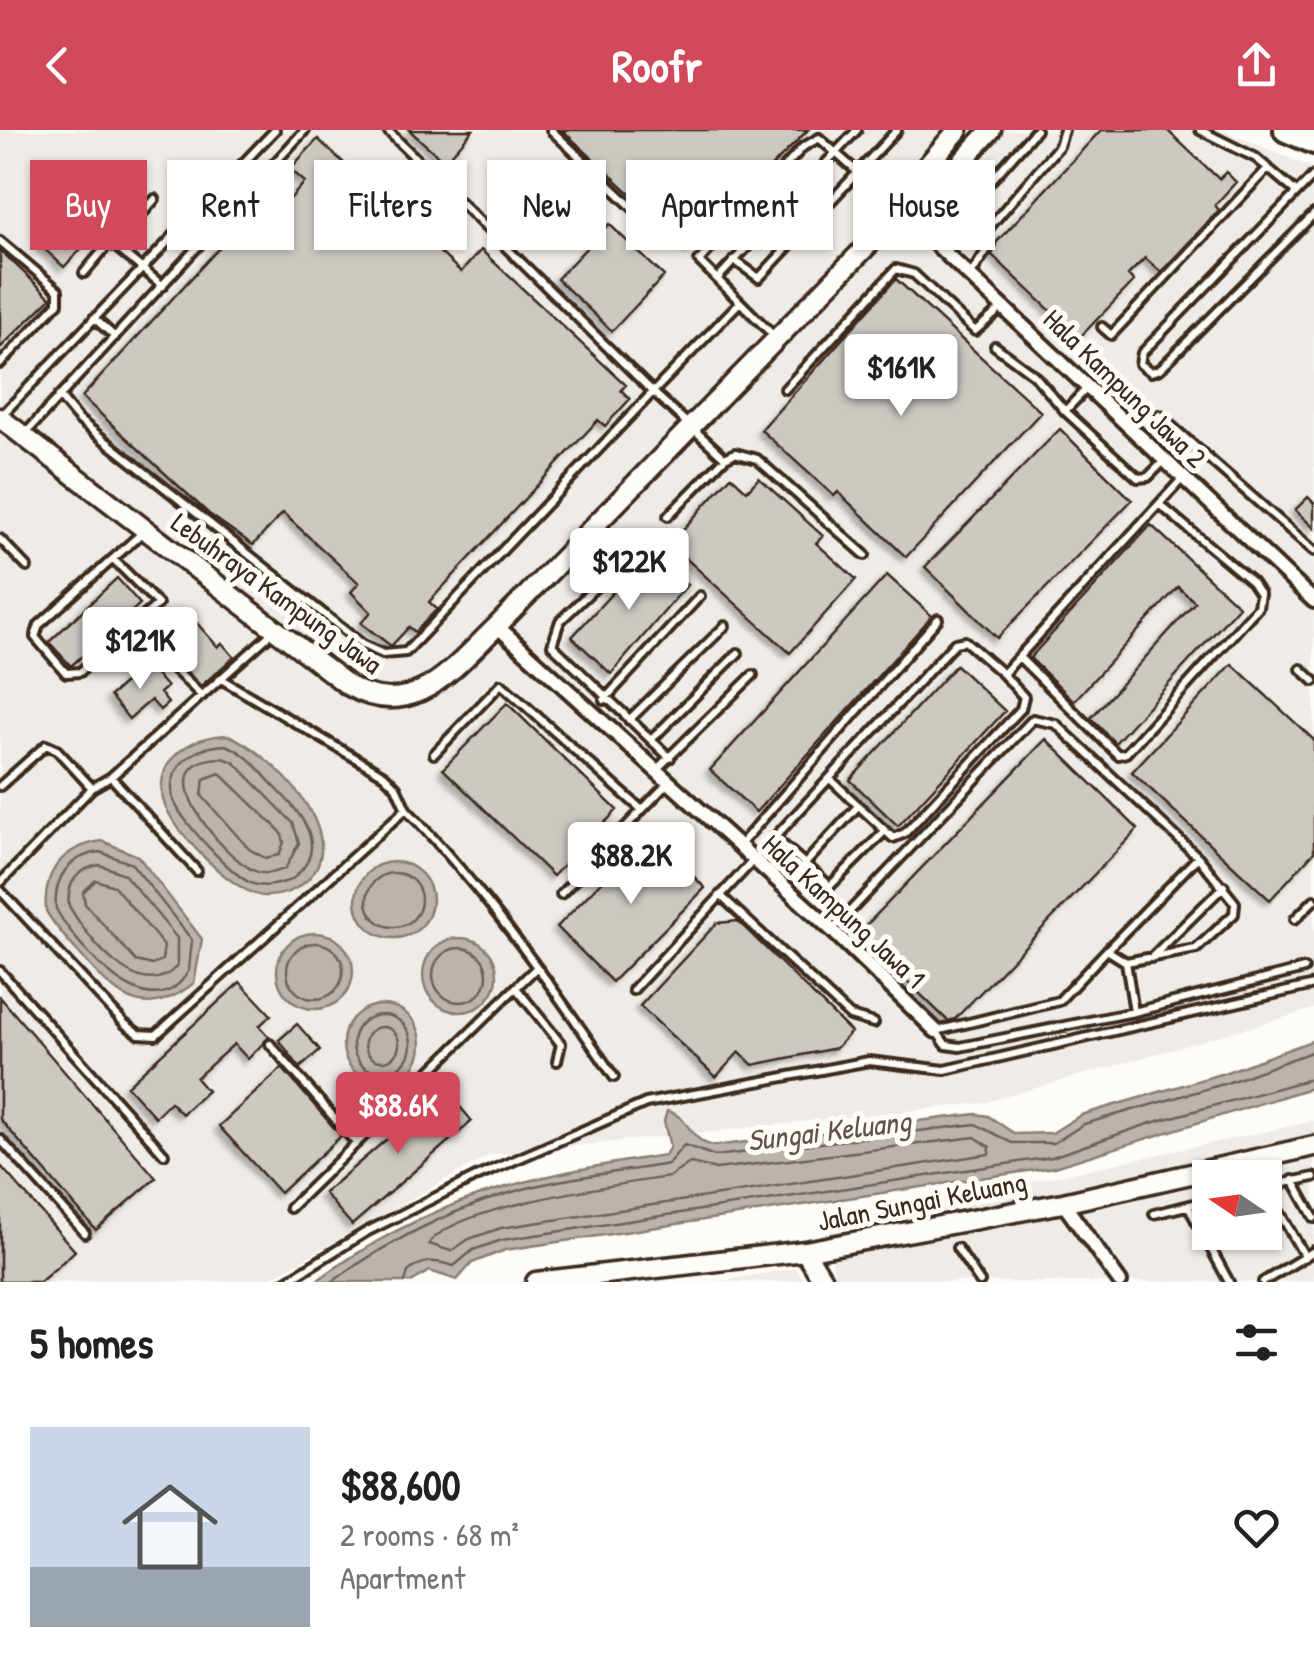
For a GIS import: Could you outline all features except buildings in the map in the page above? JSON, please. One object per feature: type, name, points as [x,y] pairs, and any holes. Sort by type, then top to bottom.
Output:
[{"type":"highway","points":[[1286,130],[1314,142]]},
{"type":"street","name":"Lebuhraya Kampung Jawa","points":[[932,160],[958,130]]},
{"type":"street","name":"Lebuhraya Kampung Jawa","points":[[964,160],[991,130]]},
{"type":"street","name":"Lebuhraya Kampung Jawa","points":[[0,417],[349,686],[392,701],[410,697],[444,677],[863,250]]},
{"type":"street","name":"Hala Kampung Jawa 2","points":[[944,250],[1314,601]]},
{"type":"street","name":"Hala Kampung Jawa 1","points":[[497,626],[832,930],[936,1031]]},
{"type":"street","name":"Jalan Sungai Keluang","points":[[536,1282],[805,1251],[1312,1150]]},
{"type":"street","points":[[1063,1202],[1120,1282]]},
{"type":"street","points":[[805,1251],[824,1282]]},
{"type":"lane","points":[[0,417],[275,130]]},
{"type":"lane","points":[[24,435],[305,130]]},
{"type":"lane","points":[[387,130],[725,458]]},
{"type":"lane","points":[[550,130],[626,202]]},
{"type":"lane","points":[[717,279],[856,130]]},
{"type":"lane","points":[[871,160],[897,130]]},
{"type":"lane","points":[[995,176],[1036,130]]},
{"type":"lane","points":[[995,221],[1060,146],[1064,130]]},
{"type":"lane","points":[[1200,130],[1234,144],[1295,191]]},
{"type":"lane","points":[[777,338],[699,261],[790,161],[820,138],[853,167]]},
{"type":"lane","points":[[1102,327],[1111,335],[1268,168]]},
{"type":"lane","points":[[1314,175],[1142,353],[1140,364],[1151,372],[1160,370],[1314,214]]},
{"type":"lane","points":[[734,260],[759,278],[853,180]]},
{"type":"lane","points":[[147,208],[155,199]]},
{"type":"lane","points":[[0,242],[58,290],[58,303],[0,364]]},
{"type":"lane","points":[[84,273],[110,242],[164,286]]},
{"type":"lane","points":[[971,274],[986,250]]},
{"type":"lane","points":[[785,389],[896,269],[914,274],[974,330],[1004,306]]},
{"type":"lane","points":[[59,396],[79,420],[363,645],[398,656],[420,640],[740,302]]},
{"type":"lane","points":[[93,318],[115,337]]},
{"type":"lane","points":[[995,346],[1034,376],[1065,411],[1138,478],[1148,477],[1165,460]]},
{"type":"lane","points":[[1065,411],[1088,388]]},
{"type":"lane","points":[[1159,416],[1314,551]]},
{"type":"lane","points":[[668,516],[725,458],[735,453],[758,459],[864,555]]},
{"type":"lane","points":[[1003,674],[1183,478]]},
{"type":"lane","points":[[1019,657],[1118,755],[1126,753],[1258,607],[1260,594],[1252,582],[1159,504]]},
{"type":"lane","points":[[112,559],[158,604],[80,672],[66,673],[35,637],[36,629],[112,559],[145,530]]},
{"type":"lane","points":[[0,539],[28,567]]},
{"type":"lane","points":[[626,558],[560,620],[552,645],[604,700],[670,758]]},
{"type":"lane","points":[[604,700],[700,596]]},
{"type":"lane","points":[[738,847],[938,619]]},
{"type":"lane","points":[[629,720],[725,626]]},
{"type":"lane","points":[[276,630],[111,777],[92,788],[0,887],[125,1024],[139,1034],[156,1035],[406,809]]},
{"type":"lane","points":[[632,990],[958,640],[966,641],[1024,698],[1021,709],[906,834],[892,838],[830,778]]},
{"type":"lane","points":[[650,740],[738,653]]},
{"type":"lane","points":[[163,658],[202,696]]},
{"type":"lane","points":[[1301,668],[1314,681]]},
{"type":"lane","points":[[656,770],[753,675]]},
{"type":"lane","points":[[221,679],[384,775],[396,787],[406,809],[428,829],[537,967],[614,1077]]},
{"type":"lane","points":[[434,754],[501,684],[642,810]]},
{"type":"lane","points":[[832,930],[1034,720],[1056,724],[1198,857],[1235,903],[1234,914],[1196,949],[1126,962],[1107,950]]},
{"type":"lane","points":[[0,786],[46,745],[57,750],[92,788]]},
{"type":"lane","points":[[111,777],[196,872]]},
{"type":"lane","points":[[561,894],[669,782]]},
{"type":"lane","points":[[802,866],[858,806]]},
{"type":"lane","points":[[774,837],[802,866],[830,886],[885,831]]},
{"type":"lane","points":[[1198,857],[1058,1002],[936,1031],[946,1045],[960,1047],[1134,1012],[1304,969]]},
{"type":"lane","points":[[1150,959],[1224,886]]},
{"type":"lane","points":[[720,894],[850,1016],[874,1023]]},
{"type":"lane","points":[[1295,919],[1314,900]]},
{"type":"lane","points":[[1126,962],[1134,1012]]},
{"type":"lane","points":[[290,1208],[537,967]]},
{"type":"lane","points":[[0,971],[164,1154]]},
{"type":"lane","points":[[286,1282],[366,1232],[476,1178],[646,1103],[868,1061],[945,1070],[1314,985]]},
{"type":"lane","points":[[516,988],[561,1044],[557,1061]]},
{"type":"lane","points":[[270,1044],[356,1144]]},
{"type":"lane","points":[[0,1139],[85,1234]]},
{"type":"lane","points":[[1282,1183],[1314,1178]]},
{"type":"lane","points":[[1293,1180],[1314,1218]]},
{"type":"lane","points":[[1154,1214],[1192,1205]]},
{"type":"lane","points":[[1188,1206],[1230,1282]]},
{"type":"lane","points":[[1282,1218],[1304,1257]]},
{"type":"lane","points":[[957,1248],[980,1282]]},
{"type":"lane","points":[[1263,1282],[1314,1251]]},
{"type":"shaded area","points":[[0,130],[1222,130],[1314,168],[1314,1009],[983,1103],[490,1155],[263,1282],[0,1282]]},
{"type":"shaded area","points":[[1314,1121],[1314,1282],[835,1282],[828,1225]]},
{"type":"shaded area","points":[[795,1268],[807,1282],[715,1282]]},
{"type":"water","points":[[228,735],[284,777],[314,820],[321,842],[319,863],[306,881],[286,893],[252,893],[221,873],[177,826],[163,799],[165,771],[179,752],[202,740]]},
{"type":"water","points":[[102,841],[138,856],[202,939],[194,983],[162,1001],[135,1001],[111,987],[46,911],[48,884],[58,864],[76,849]]},
{"type":"water","points":[[394,862],[421,873],[432,900],[421,927],[394,938],[367,927],[356,900],[367,873]]},
{"type":"water","points":[[315,933],[330,935],[342,944],[351,956],[351,986],[342,998],[330,1007],[315,1009],[300,1007],[288,998],[279,986],[277,971],[279,956],[288,944],[300,935]]},
{"type":"water","points":[[460,938],[486,949],[497,975],[486,1001],[460,1012],[434,1001],[423,975],[434,949]]},
{"type":"water","points":[[382,1005],[410,1016],[421,1044],[410,1072],[382,1083],[354,1072],[343,1044],[354,1016]]},
{"type":"water","points":[[1314,1040],[1314,1087],[1054,1167],[505,1250],[472,1263],[457,1280],[430,1271],[411,1282],[315,1282],[399,1229],[482,1194],[568,1172],[665,1155],[670,1147],[664,1121],[667,1111],[680,1118],[700,1140],[714,1146],[976,1114],[988,1116],[1015,1134],[1052,1133],[1081,1115],[1224,1073]]},
{"type":"water label","name":"Sungai Keluang","points":[[829,1131]]}]
